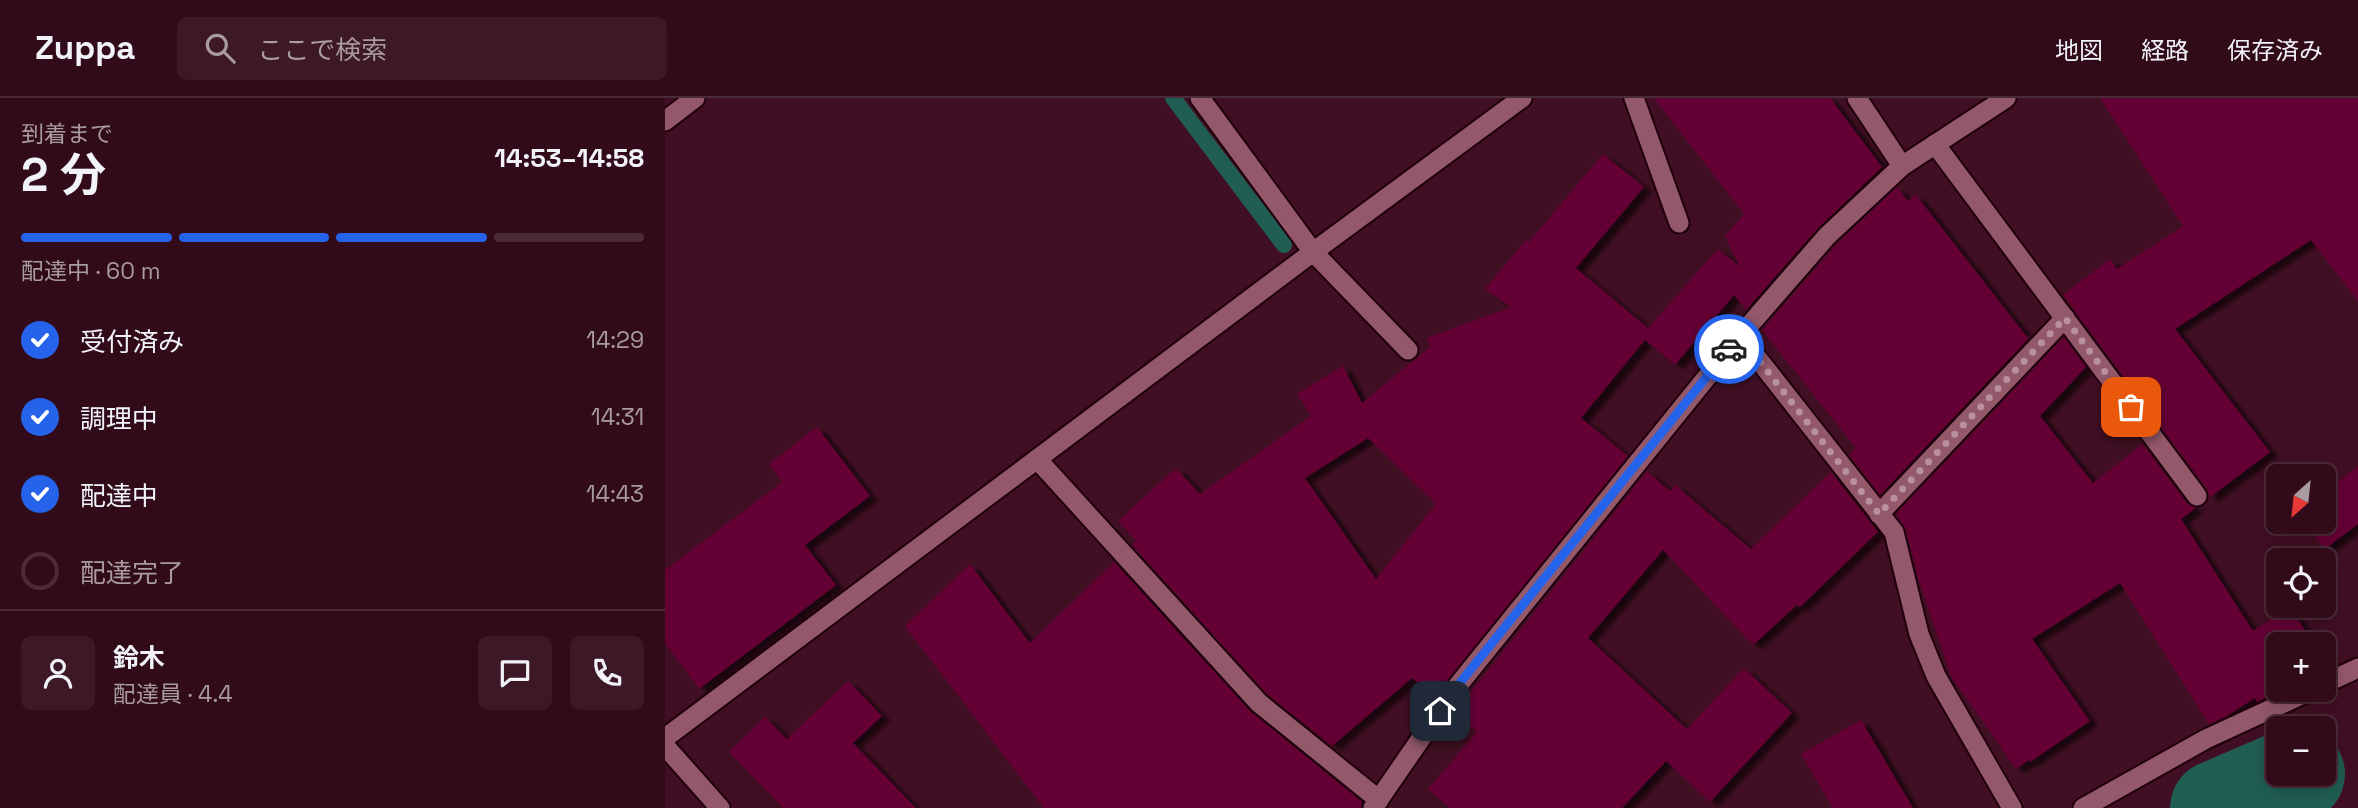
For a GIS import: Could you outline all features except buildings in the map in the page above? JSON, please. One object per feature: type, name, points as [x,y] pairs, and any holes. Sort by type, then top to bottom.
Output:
[{"type":"street","points":[[665,121],[695,98]]},
{"type":"street","points":[[1200,98],[1313,252],[1408,350]]},
{"type":"street","points":[[665,738],[1522,98]]},
{"type":"street","points":[[1634,98],[1679,223]]},
{"type":"street","points":[[1857,98],[1902,166]]},
{"type":"street","points":[[1037,459],[1259,702],[1376,804],[1455,689],[1740,336],[1827,236],[1902,166],[2006,98]]},
{"type":"street","points":[[1935,144],[2197,496]]},
{"type":"street","points":[[1879,514],[2065,318]]},
{"type":"street","points":[[1740,336],[1894,532],[1919,634],[1935,676],[2012,808]]},
{"type":"street","points":[[2336,678],[2358,668]]},
{"type":"street","points":[[2083,808],[2206,739],[2286,702]]},
{"type":"street","points":[[668,755],[720,808]]},
{"type":"waterway","points":[[1173,98],[1284,245]]},
{"type":"waterway","points":[[2218,808],[2269,786]]},
{"type":"way so far","points":[[1729,349],[1740,336],[1879,514],[2065,318],[2131,407]]},
{"type":"route","points":[[1440,711],[1729,349]]}]
